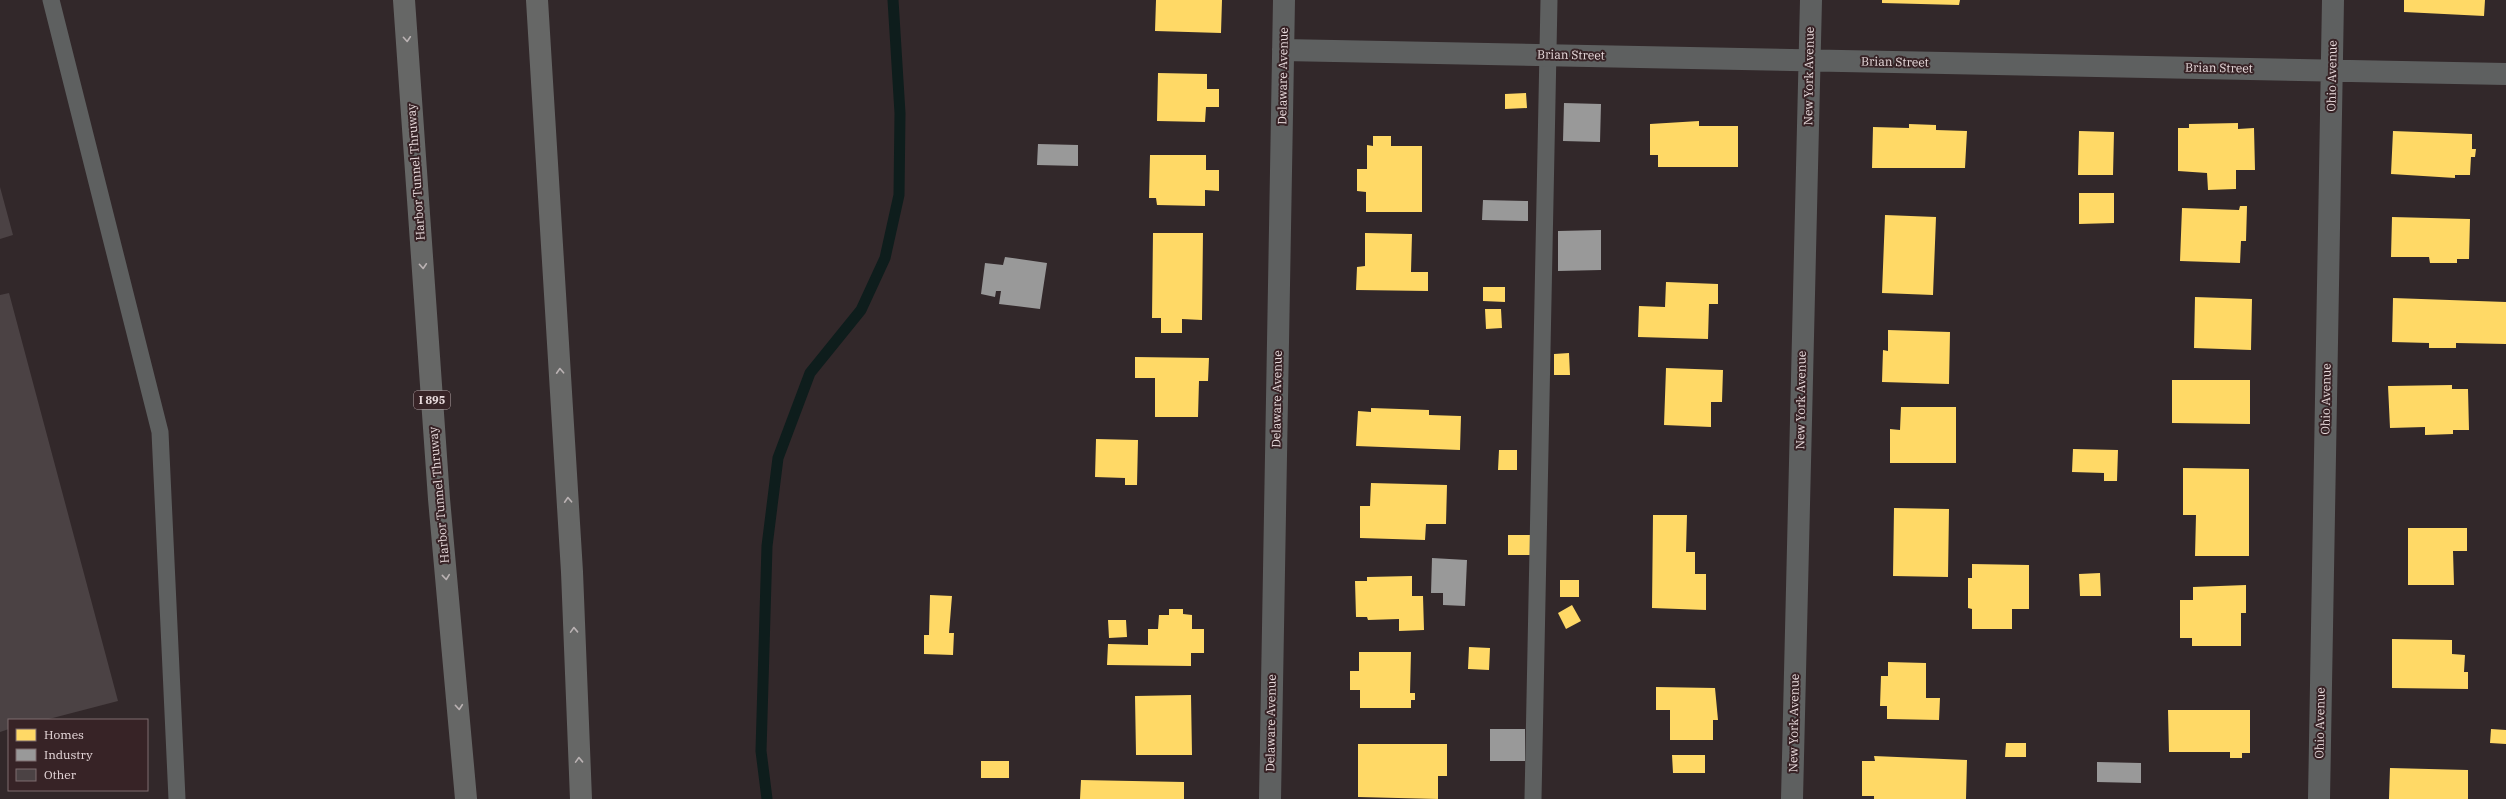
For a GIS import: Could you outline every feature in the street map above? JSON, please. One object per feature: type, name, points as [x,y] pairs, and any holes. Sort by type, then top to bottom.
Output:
[{"type":"highway","name":"Harbor Tunnel Thruway","points":[[404,0],[439,499],[466,799]]},
{"type":"highway","points":[[537,0],[571,557],[581,799]]},
{"type":"street","name":"Delaware Avenue","points":[[1270,799],[1284,0]]},
{"type":"street","name":"New York Avenue","points":[[1792,799],[1811,0]]},
{"type":"street","name":"Ohio Avenue","points":[[2319,799],[2333,0]]},
{"type":"street","name":"Brian Street","points":[[1283,50],[2506,74]]},
{"type":"lane","points":[[51,0],[160,432],[177,799]]},
{"type":"lane","points":[[1533,799],[1549,0]]},
{"type":"building: Homes","points":[[1156,0],[1222,0],[1221,33],[1155,31]]},
{"type":"building: Homes","points":[[1882,0],[1960,0],[1959,5],[1882,3]]},
{"type":"building: Homes","points":[[2404,0],[2485,0],[2484,16],[2404,12]]},
{"type":"building: Homes","points":[[1158,73],[1207,74],[1207,89],[1219,89],[1219,107],[1206,107],[1205,122],[1157,121]]},
{"type":"building: Homes","points":[[1526,93],[1527,108],[1505,109],[1505,94]]},
{"type":"building: Homes","points":[[1699,121],[1699,126],[1738,126],[1738,167],[1658,167],[1658,155],[1650,155],[1650,124]]},
{"type":"building: Homes","points":[[2238,123],[2238,129],[2254,128],[2255,170],[2236,170],[2236,189],[2208,190],[2207,173],[2178,171],[2178,128],[2189,128],[2189,124]]},
{"type":"building: Homes","points":[[1909,124],[1936,125],[1936,130],[1967,131],[1965,168],[1872,168],[1873,127],[1909,128]]},
{"type":"building: Homes","points":[[2079,131],[2114,132],[2113,175],[2078,175]]},
{"type":"building: Homes","points":[[2393,131],[2472,134],[2472,149],[2476,149],[2475,157],[2471,157],[2470,175],[2455,175],[2455,178],[2391,174]]},
{"type":"building: Homes","points":[[1373,136],[1391,136],[1391,146],[1422,146],[1422,212],[1366,212],[1366,192],[1357,191],[1357,169],[1367,169],[1367,145],[1373,146]]},
{"type":"building: Homes","points":[[1150,155],[1206,155],[1206,170],[1219,170],[1219,191],[1205,190],[1205,206],[1157,205],[1156,198],[1149,198]]},
{"type":"building: Homes","points":[[2079,193],[2114,193],[2114,223],[2079,224]]},
{"type":"building: Homes","points":[[2240,206],[2247,206],[2246,241],[2241,241],[2240,263],[2180,261],[2182,208],[2239,210]]},
{"type":"building: Homes","points":[[1885,215],[1936,217],[1933,295],[1882,293]]},
{"type":"building: Homes","points":[[2392,217],[2470,219],[2469,259],[2457,259],[2457,263],[2430,263],[2429,257],[2391,257]]},
{"type":"building: Homes","points":[[1153,233],[1203,233],[1202,320],[1182,319],[1182,333],[1161,333],[1161,318],[1152,318]]},
{"type":"building: Homes","points":[[1365,233],[1412,234],[1411,272],[1428,272],[1428,291],[1356,290],[1357,267],[1365,266]]},
{"type":"building: Homes","points":[[1666,282],[1718,284],[1718,304],[1709,304],[1708,339],[1638,337],[1639,306],[1665,307]]},
{"type":"building: Homes","points":[[1483,287],[1505,287],[1505,302],[1483,301]]},
{"type":"building: Homes","points":[[2195,297],[2252,299],[2251,350],[2194,348]]},
{"type":"building: Homes","points":[[2393,298],[2506,302],[2506,344],[2456,343],[2456,348],[2429,348],[2429,343],[2392,342]]},
{"type":"building: Homes","points":[[1485,309],[1501,309],[1502,328],[1486,329]]},
{"type":"building: Homes","points":[[1888,330],[1950,332],[1949,384],[1882,382],[1883,350],[1888,351]]},
{"type":"building: Homes","points":[[1569,353],[1570,375],[1554,375],[1554,354]]},
{"type":"building: Homes","points":[[1135,357],[1209,358],[1208,381],[1199,381],[1198,417],[1155,417],[1155,378],[1135,378]]},
{"type":"building: Homes","points":[[1666,368],[1723,370],[1722,402],[1711,402],[1711,427],[1664,425]]},
{"type":"building: Homes","points":[[2172,380],[2250,380],[2250,424],[2172,423]]},
{"type":"building: Homes","points":[[2452,385],[2452,389],[2468,389],[2469,430],[2453,430],[2453,434],[2425,435],[2425,427],[2390,428],[2388,386]]},
{"type":"building: Homes","points":[[1901,407],[1956,407],[1956,463],[1890,463],[1890,429],[1900,430]]},
{"type":"building: Homes","points":[[1371,408],[1429,410],[1429,415],[1461,416],[1460,450],[1356,446],[1358,411],[1371,412]]},
{"type":"building: Homes","points":[[1096,439],[1138,440],[1137,485],[1125,485],[1125,478],[1095,477]]},
{"type":"building: Homes","points":[[2073,449],[2118,450],[2117,481],[2104,481],[2104,473],[2072,472]]},
{"type":"building: Homes","points":[[1499,450],[1517,450],[1517,470],[1498,470]]},
{"type":"building: Homes","points":[[2183,468],[2249,469],[2249,556],[2195,556],[2196,515],[2183,515]]},
{"type":"building: Homes","points":[[1371,483],[1447,485],[1446,524],[1426,524],[1425,540],[1360,538],[1360,506],[1370,506]]},
{"type":"building: Homes","points":[[1894,508],[1949,509],[1948,577],[1893,576]]},
{"type":"building: Homes","points":[[1653,515],[1687,515],[1686,552],[1695,552],[1695,574],[1706,574],[1706,610],[1652,608]]},
{"type":"building: Homes","points":[[2408,528],[2467,528],[2467,551],[2453,551],[2454,585],[2408,585]]},
{"type":"building: Homes","points":[[1508,535],[1530,535],[1530,555],[1508,555]]},
{"type":"building: Homes","points":[[1972,564],[2029,565],[2029,609],[2012,609],[2012,629],[1972,629],[1972,609],[1968,608],[1968,578],[1972,578]]},
{"type":"building: Homes","points":[[2100,573],[2101,596],[2080,596],[2079,574]]},
{"type":"building: Homes","points":[[1412,576],[1412,596],[1423,596],[1424,630],[1399,631],[1399,619],[1368,620],[1367,617],[1356,617],[1355,581],[1367,581],[1367,577]]},
{"type":"building: Homes","points":[[1560,580],[1579,580],[1579,597],[1560,597]]},
{"type":"building: Homes","points":[[2246,585],[2246,613],[2241,613],[2241,646],[2192,646],[2192,638],[2180,638],[2180,600],[2193,600],[2193,587]]},
{"type":"building: Homes","points":[[930,595],[952,596],[949,633],[954,633],[953,655],[924,654],[924,635],[929,635]]},
{"type":"building: Homes","points":[[1572,605],[1581,621],[1566,629],[1558,613]]},
{"type":"building: Homes","points":[[1169,609],[1183,609],[1183,614],[1192,615],[1192,629],[1204,629],[1204,653],[1191,653],[1191,666],[1107,665],[1108,644],[1148,645],[1148,629],[1158,629],[1159,615],[1169,615]]},
{"type":"building: Homes","points":[[1108,620],[1126,620],[1127,637],[1109,638]]},
{"type":"building: Homes","points":[[2392,639],[2452,640],[2452,654],[2465,655],[2464,672],[2468,672],[2468,689],[2392,688]]},
{"type":"building: Homes","points":[[1469,647],[1490,648],[1489,670],[1468,669]]},
{"type":"building: Homes","points":[[1359,652],[1411,652],[1410,693],[1415,693],[1415,700],[1411,700],[1411,708],[1360,708],[1360,690],[1350,690],[1350,671],[1359,671]]},
{"type":"building: Homes","points":[[1888,662],[1926,663],[1926,698],[1940,698],[1939,720],[1887,719],[1887,706],[1880,706],[1881,676],[1888,676]]},
{"type":"building: Homes","points":[[1656,687],[1715,688],[1718,720],[1713,720],[1713,740],[1670,740],[1670,710],[1656,710]]},
{"type":"building: Homes","points":[[1191,695],[1192,755],[1136,755],[1135,696]]},
{"type":"building: Homes","points":[[2168,710],[2250,710],[2250,753],[2242,753],[2242,758],[2230,758],[2230,752],[2169,752]]},
{"type":"building: Homes","points":[[2491,729],[2506,730],[2506,744],[2490,743]]},
{"type":"building: Homes","points":[[2006,743],[2026,743],[2026,757],[2005,757]]},
{"type":"building: Homes","points":[[1358,744],[1447,744],[1447,776],[1438,776],[1438,799],[1358,797]]},
{"type":"building: Homes","points":[[1672,755],[1705,755],[1705,773],[1673,773]]},
{"type":"building: Homes","points":[[1874,756],[1967,760],[1966,799],[1874,799],[1874,796],[1862,796],[1862,761],[1875,761]]},
{"type":"building: Homes","points":[[981,761],[1009,761],[1009,778],[981,778]]},
{"type":"building: Homes","points":[[2390,768],[2468,770],[2468,799],[2389,799]]},
{"type":"building: Homes","points":[[1081,780],[1184,782],[1184,799],[1080,799]]},
{"type":"building: Industry","points":[[1564,103],[1601,104],[1600,142],[1563,141]]},
{"type":"building: Industry","points":[[1038,144],[1078,145],[1078,166],[1037,165]]},
{"type":"building: Industry","points":[[1483,200],[1528,201],[1528,221],[1482,220]]},
{"type":"building: Industry","points":[[1601,230],[1601,270],[1558,271],[1558,231]]},
{"type":"building: Industry","points":[[1005,257],[1047,263],[1040,309],[999,304],[1001,291],[996,291],[995,297],[981,294],[985,263],[1003,265]]},
{"type":"building: Industry","points":[[1432,558],[1467,560],[1465,606],[1443,605],[1443,593],[1431,593]]},
{"type":"building: Industry","points":[[1490,729],[1525,729],[1525,761],[1490,761]]},
{"type":"building: Industry","points":[[2097,762],[2141,763],[2141,783],[2097,782]]},
{"type":"building: Other","points":[[0,187],[13,235],[0,239]]},
{"type":"building: Other","points":[[9,293],[118,701],[49,719],[8,719],[8,729],[0,732],[0,295]]},
{"type":"waterway","points":[[767,799],[761,751],[767,546],[778,458],[810,373],[861,310],[885,258],[899,195],[900,113],[893,0]]}]
